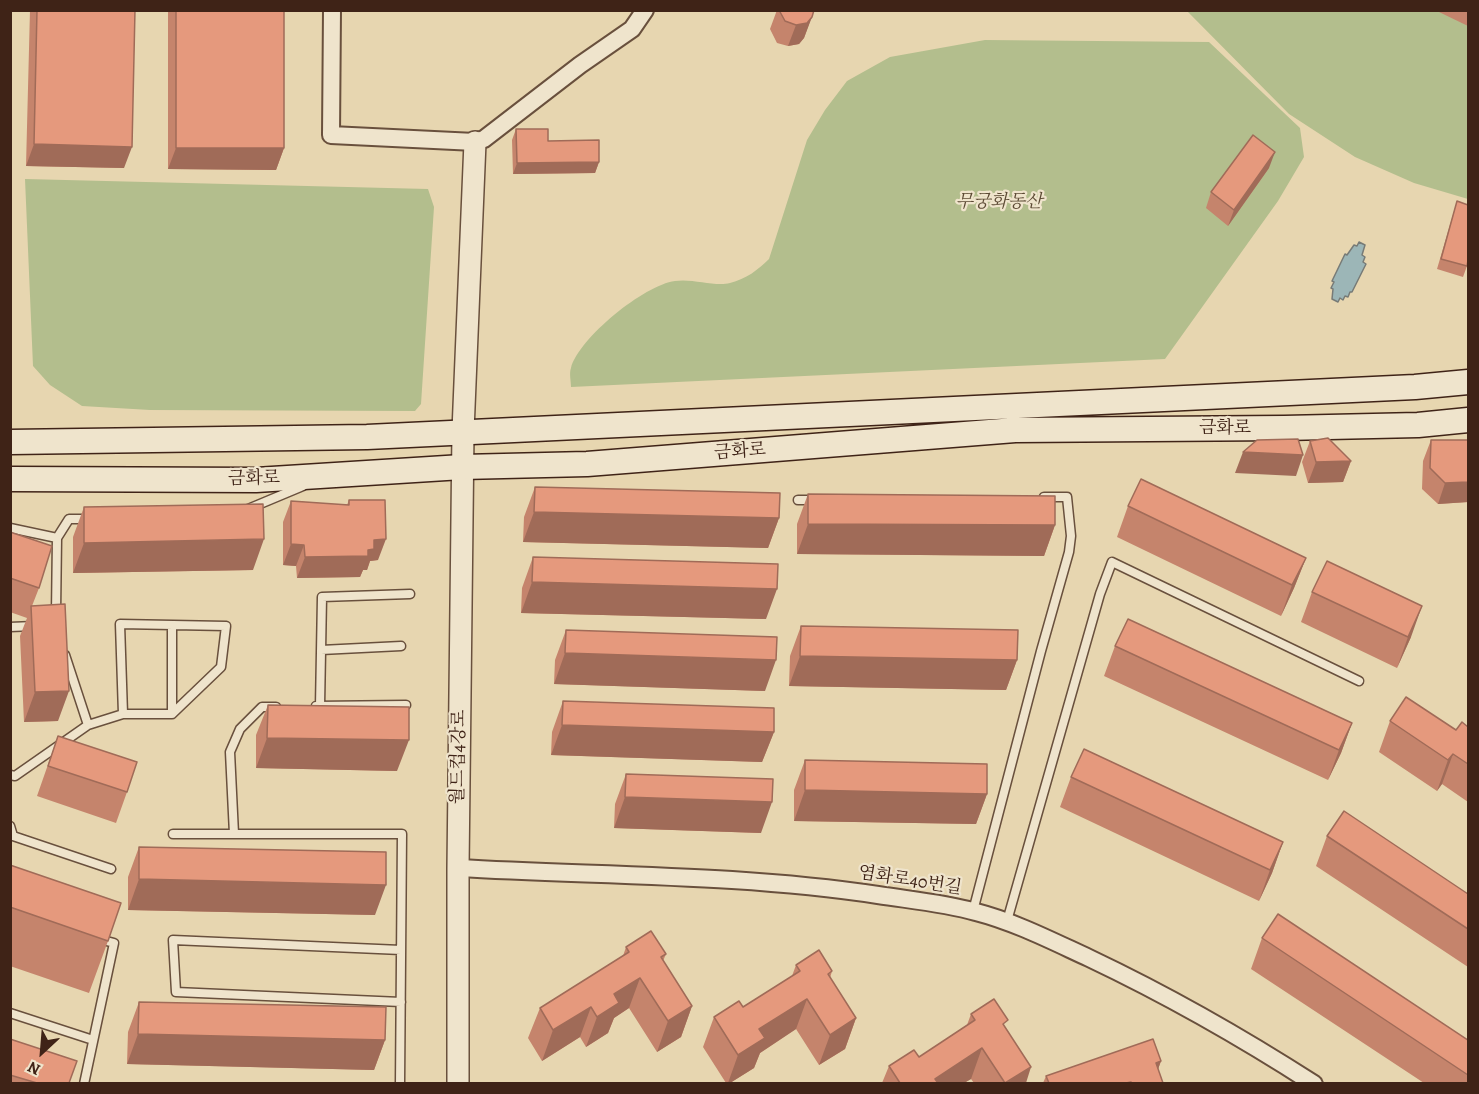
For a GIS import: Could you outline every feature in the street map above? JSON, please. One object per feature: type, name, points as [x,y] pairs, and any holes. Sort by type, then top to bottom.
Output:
[{"type":"main road","name":"금화로","points":[[10,442],[366,437],[1415,387],[1468,382]]},
{"type":"main road","name":"금화로","points":[[10,479],[255,480],[462,467],[587,464],[1015,430],[1284,428],[1418,425],[1468,420]]},
{"type":"street","points":[[332,10],[331,135],[475,142],[484,139],[580,65],[632,29],[645,10]]},
{"type":"street","name":"월드컵4강로","points":[[458,1083],[462,467],[475,142]]},
{"type":"street","name":"염화로40번길","points":[[458,868],[779,883],[886,896],[973,911],[1007,921],[1169,998],[1258,1047],[1314,1083]]},
{"type":"lane","points":[[241,512],[329,476]]},
{"type":"lane","points":[[973,911],[1069,552],[1071,536],[1067,497],[1032,498]]},
{"type":"lane","points":[[798,500],[821,500]]},
{"type":"lane","points":[[55,626],[57,538],[69,519],[104,518]]},
{"type":"lane","points":[[10,528],[57,538]]},
{"type":"lane","points":[[1007,921],[1100,594],[1112,562],[1359,681]]},
{"type":"lane","points":[[320,706],[322,597],[411,594]]},
{"type":"lane","points":[[10,775],[15,776],[88,725],[123,714],[172,714],[221,667],[226,626],[120,624],[123,714]]},
{"type":"lane","points":[[172,625],[172,714]]},
{"type":"lane","points":[[10,627],[44,626]]},
{"type":"lane","points":[[321,650],[401,646]]},
{"type":"lane","points":[[63,648],[88,725]]},
{"type":"lane","points":[[308,706],[406,705]]},
{"type":"lane","points":[[234,834],[230,752],[240,729],[262,707],[285,706]]},
{"type":"lane","points":[[10,826],[13,836],[111,869]]},
{"type":"lane","points":[[173,834],[402,834],[400,1083]]},
{"type":"lane","points":[[84,1083],[114,943],[93,937]]},
{"type":"lane","points":[[400,1002],[176,992],[173,940],[401,950]]},
{"type":"lane","points":[[10,1013],[93,1040]]},
{"type":"green space","points":[[1187,11],[1468,11],[1468,199],[1414,183],[1355,157],[1289,114]]},
{"type":"green space","name":"무궁화동산","points":[[985,40],[1209,42],[1300,128],[1304,157],[1278,201],[1165,359],[571,387],[570,370],[576,356],[599,328],[631,302],[647,292],[675,281],[724,284],[736,281],[751,274],[769,259],[807,140],[825,110],[847,81],[890,57]]},
{"type":"green space","points":[[25,179],[428,189],[434,207],[421,404],[415,411],[150,410],[82,406],[50,385],[33,366]]},
{"type":"water","points":[[1359,242],[1365,245],[1362,255],[1365,257],[1363,262],[1366,264],[1352,292],[1343,300],[1340,298],[1338,302],[1332,299],[1333,289],[1331,288],[1334,282],[1332,281],[1345,254],[1347,255]]},
{"type":"building","points":[[37,10],[135,10],[132,147],[34,144]]},
{"type":"building","points":[[176,10],[284,10],[284,148],[176,148]]},
{"type":"building","points":[[779,10],[814,10],[807,23],[796,25],[785,21]]},
{"type":"building","points":[[516,129],[548,129],[548,141],[599,140],[599,162],[517,163]]},
{"type":"building","points":[[1253,135],[1275,152],[1234,210],[1211,192]]},
{"type":"building","points":[[1457,201],[1468,205],[1467,266],[1441,259]]},
{"type":"building","points":[[1328,438],[1351,461],[1316,462],[1310,441]]},
{"type":"building","points":[[1298,439],[1303,455],[1243,452],[1257,440]]},
{"type":"building","points":[[1431,440],[1468,440],[1468,482],[1445,483],[1430,468]]},
{"type":"building","points":[[1141,479],[1306,558],[1292,585],[1128,506]]},
{"type":"building","points":[[535,487],[780,493],[779,518],[534,512]]},
{"type":"building","points":[[808,494],[1055,496],[1055,525],[808,524]]},
{"type":"building","points":[[349,500],[385,500],[386,539],[374,540],[374,549],[368,550],[368,556],[305,557],[304,545],[291,544],[291,501],[349,505]]},
{"type":"building","points":[[263,504],[264,539],[84,543],[84,507]]},
{"type":"building","points":[[10,532],[52,546],[39,588],[10,578]]},
{"type":"building","points":[[533,557],[778,564],[777,589],[532,582]]},
{"type":"building","points":[[1327,561],[1422,606],[1408,637],[1312,592]]},
{"type":"building","points":[[65,604],[69,691],[35,692],[31,606]]},
{"type":"building","points":[[1128,619],[1352,723],[1339,750],[1115,646]]},
{"type":"building","points":[[801,626],[1018,630],[1017,660],[800,656]]},
{"type":"building","points":[[566,630],[777,637],[776,660],[565,653]]},
{"type":"building","points":[[1406,697],[1456,730],[1462,722],[1468,727],[1468,764],[1453,754],[1448,760],[1390,721]]},
{"type":"building","points":[[563,701],[774,708],[774,732],[562,725]]},
{"type":"building","points":[[268,705],[409,707],[409,740],[267,738]]},
{"type":"building","points":[[58,736],[137,762],[127,792],[48,766]]},
{"type":"building","points":[[1084,749],[1283,842],[1270,870],[1071,777]]},
{"type":"building","points":[[805,760],[987,764],[987,794],[805,790]]},
{"type":"building","points":[[626,774],[773,779],[772,802],[625,797]]},
{"type":"building","points":[[1344,811],[1468,894],[1468,929],[1327,836]]},
{"type":"building","points":[[139,847],[386,852],[386,885],[139,879]]},
{"type":"building","points":[[10,865],[121,903],[108,941],[10,907]]},
{"type":"building","points":[[1278,914],[1468,1040],[1468,1075],[1262,938]]},
{"type":"building","points":[[651,931],[666,954],[661,957],[692,1006],[668,1021],[640,978],[614,994],[619,1003],[597,1017],[591,1007],[553,1030],[540,1008],[629,952],[626,947]]},
{"type":"building","points":[[819,950],[832,971],[828,974],[856,1018],[830,1035],[807,999],[759,1029],[765,1038],[738,1055],[714,1017],[739,1001],[743,1007],[800,971],[796,965]]},
{"type":"building","points":[[994,999],[1008,1020],[1003,1024],[1031,1067],[1005,1083],[982,1048],[935,1079],[938,1083],[900,1083],[889,1066],[914,1050],[919,1057],[975,1020],[971,1014]]},
{"type":"building","points":[[139,1002],[386,1007],[385,1040],[138,1034]]},
{"type":"building","points":[[10,1039],[77,1061],[69,1083],[37,1083],[10,1075]]},
{"type":"building","points":[[1153,1039],[1161,1061],[1156,1063],[1163,1083],[1049,1083],[1046,1076]]}]
